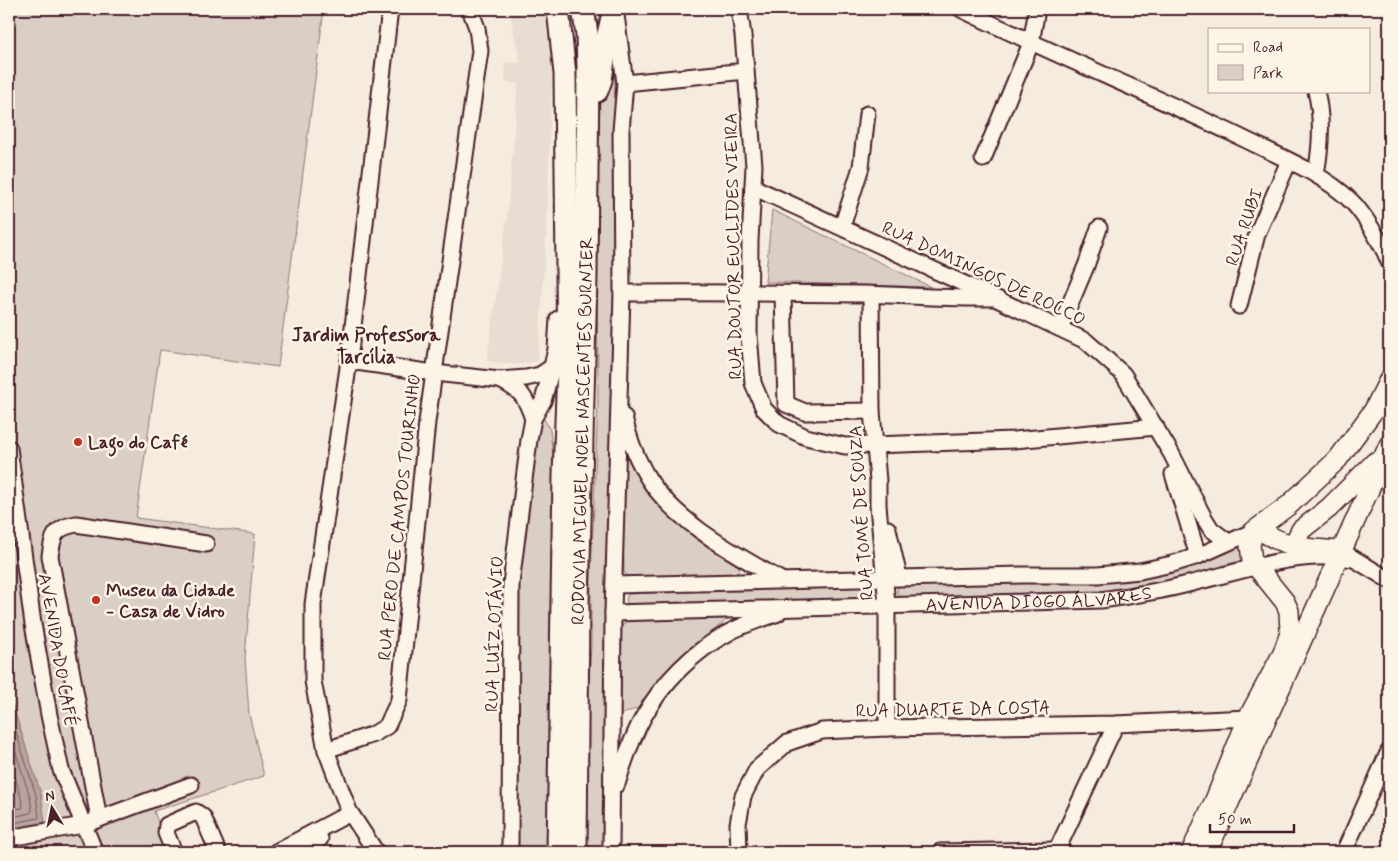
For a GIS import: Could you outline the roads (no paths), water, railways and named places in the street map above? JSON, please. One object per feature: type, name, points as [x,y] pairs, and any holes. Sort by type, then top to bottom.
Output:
[{"type":"highway","name":"RODOVIA MIGUEL NOEL NASCENTES BURNIER","points":[[558,9],[564,74],[568,368],[564,474],[558,852]]},
{"type":"highway","name":"RODOVIA MIGUEL NOEL NASCENTES BURNIER","points":[[576,852],[578,604],[586,257],[588,70],[587,34],[583,9]]},
{"type":"highway","points":[[587,124],[601,80],[607,38],[615,9]]},
{"type":"main road","name":"AVENIDA DIOGO ÁLVARES","points":[[1256,530],[1289,505],[1338,460],[1374,410],[1389,380]]},
{"type":"main road","points":[[1293,546],[1302,530],[1343,494],[1389,446]]},
{"type":"main road","points":[[1207,852],[1344,555],[1389,446]]},
{"type":"main road","points":[[1191,852],[1215,800],[1248,718],[1285,648],[1290,633],[1288,611],[1278,593],[1256,567],[1250,554],[1251,538],[1256,530],[1303,549],[1344,555]]},
{"type":"street","points":[[376,852],[352,816],[326,750],[313,681],[312,604],[349,361],[390,9]]},
{"type":"street","name":"RUA PERO DE CAMPOS TOURINHO","points":[[326,750],[374,734],[387,726],[399,700],[427,422],[480,51],[477,28],[470,9]]},
{"type":"street","points":[[611,852],[613,613],[622,292],[621,132],[625,83],[615,9]]},
{"type":"street","name":"RUA DOUTOR EUCLIDES VIEIRA","points":[[739,9],[754,166],[749,335],[753,383],[764,409],[779,424],[806,437],[845,446],[1159,433]]},
{"type":"street","points":[[961,9],[1316,174],[1352,201],[1385,249],[1389,262]]},
{"type":"street","points":[[984,159],[1032,42],[1037,9]]},
{"type":"street","points":[[625,83],[746,72]]},
{"type":"street","points":[[1316,92],[1319,102],[1321,143],[1316,174]]},
{"type":"street","points":[[842,227],[862,167],[866,114]]},
{"type":"street","name":"RUA RUBI","points":[[1239,306],[1258,234],[1289,161]]},
{"type":"street","name":"RUA DOMINGOS DE ROCCO","points":[[753,187],[1086,341],[1123,374],[1179,468],[1203,516],[1220,538],[1228,542]]},
{"type":"street","points":[[1060,328],[1086,266],[1099,228]]},
{"type":"street","name":"RUA LUÍZ OTÁVIO","points":[[510,852],[511,584],[533,419],[543,401],[552,367],[558,332],[559,288],[566,255]]},
{"type":"street","points":[[622,292],[995,298]]},
{"type":"street","points":[[783,294],[786,404],[805,412],[872,411]]},
{"type":"street","name":"RUA TOMÉ DE SOUZA","points":[[871,295],[872,411],[878,481],[891,578],[887,605],[887,728]]},
{"type":"street","points":[[349,361],[500,380],[540,375],[552,367]]},
{"type":"street","points":[[500,380],[524,396],[533,419]]},
{"type":"street","points":[[620,402],[630,444],[644,473],[662,496],[688,521],[721,545],[781,580]]},
{"type":"street","points":[[779,424],[805,412]]},
{"type":"street","name":"RUA DOMINGOS DE ROCCO","points":[[1159,433],[1198,556]]},
{"type":"street","name":"AVENIDA DO CAFÉ","points":[[9,448],[33,624],[49,715],[61,770],[95,852]]},
{"type":"street","points":[[99,819],[50,556],[52,539],[64,526],[76,524],[206,544]]},
{"type":"street","name":"AVENIDA DIOGO ÁLVARES","points":[[614,585],[781,580],[1098,575],[1140,571],[1172,564],[1198,556],[1256,530]]},
{"type":"street","points":[[1344,555],[1389,580]]},
{"type":"street","name":"AVENIDA DIOGO ÁLVARES","points":[[613,613],[1102,600],[1154,592],[1297,559],[1344,555]]},
{"type":"street","points":[[612,800],[626,755],[640,724],[664,686],[694,655],[728,632],[788,609]]},
{"type":"street","name":"RUA DUARTE DA COSTA","points":[[740,852],[738,824],[743,796],[757,769],[787,743],[822,732],[887,728],[1116,724],[1248,718]]},
{"type":"street","points":[[940,852],[1056,851],[1116,724]]},
{"type":"street","points":[[1344,852],[1389,751]]},
{"type":"street","points":[[9,838],[83,825],[192,786]]},
{"type":"street","points":[[174,852],[166,833],[167,824],[196,812],[203,817],[218,852]]},
{"type":"street","points":[[276,852],[352,816]]},
{"type":"street","points":[[299,852],[352,816]]},
{"type":"water","points":[[9,694],[41,794],[45,822],[9,829]]},
{"type":"place","name":"Lago do Café","points":[[78,442]]},
{"type":"place","name":"Museu da Cidade - Casa de Vidro","points":[[96,600]]},
{"type":"district","name":"Jardim Professora Tarcília","points":[[366,345]]}]
